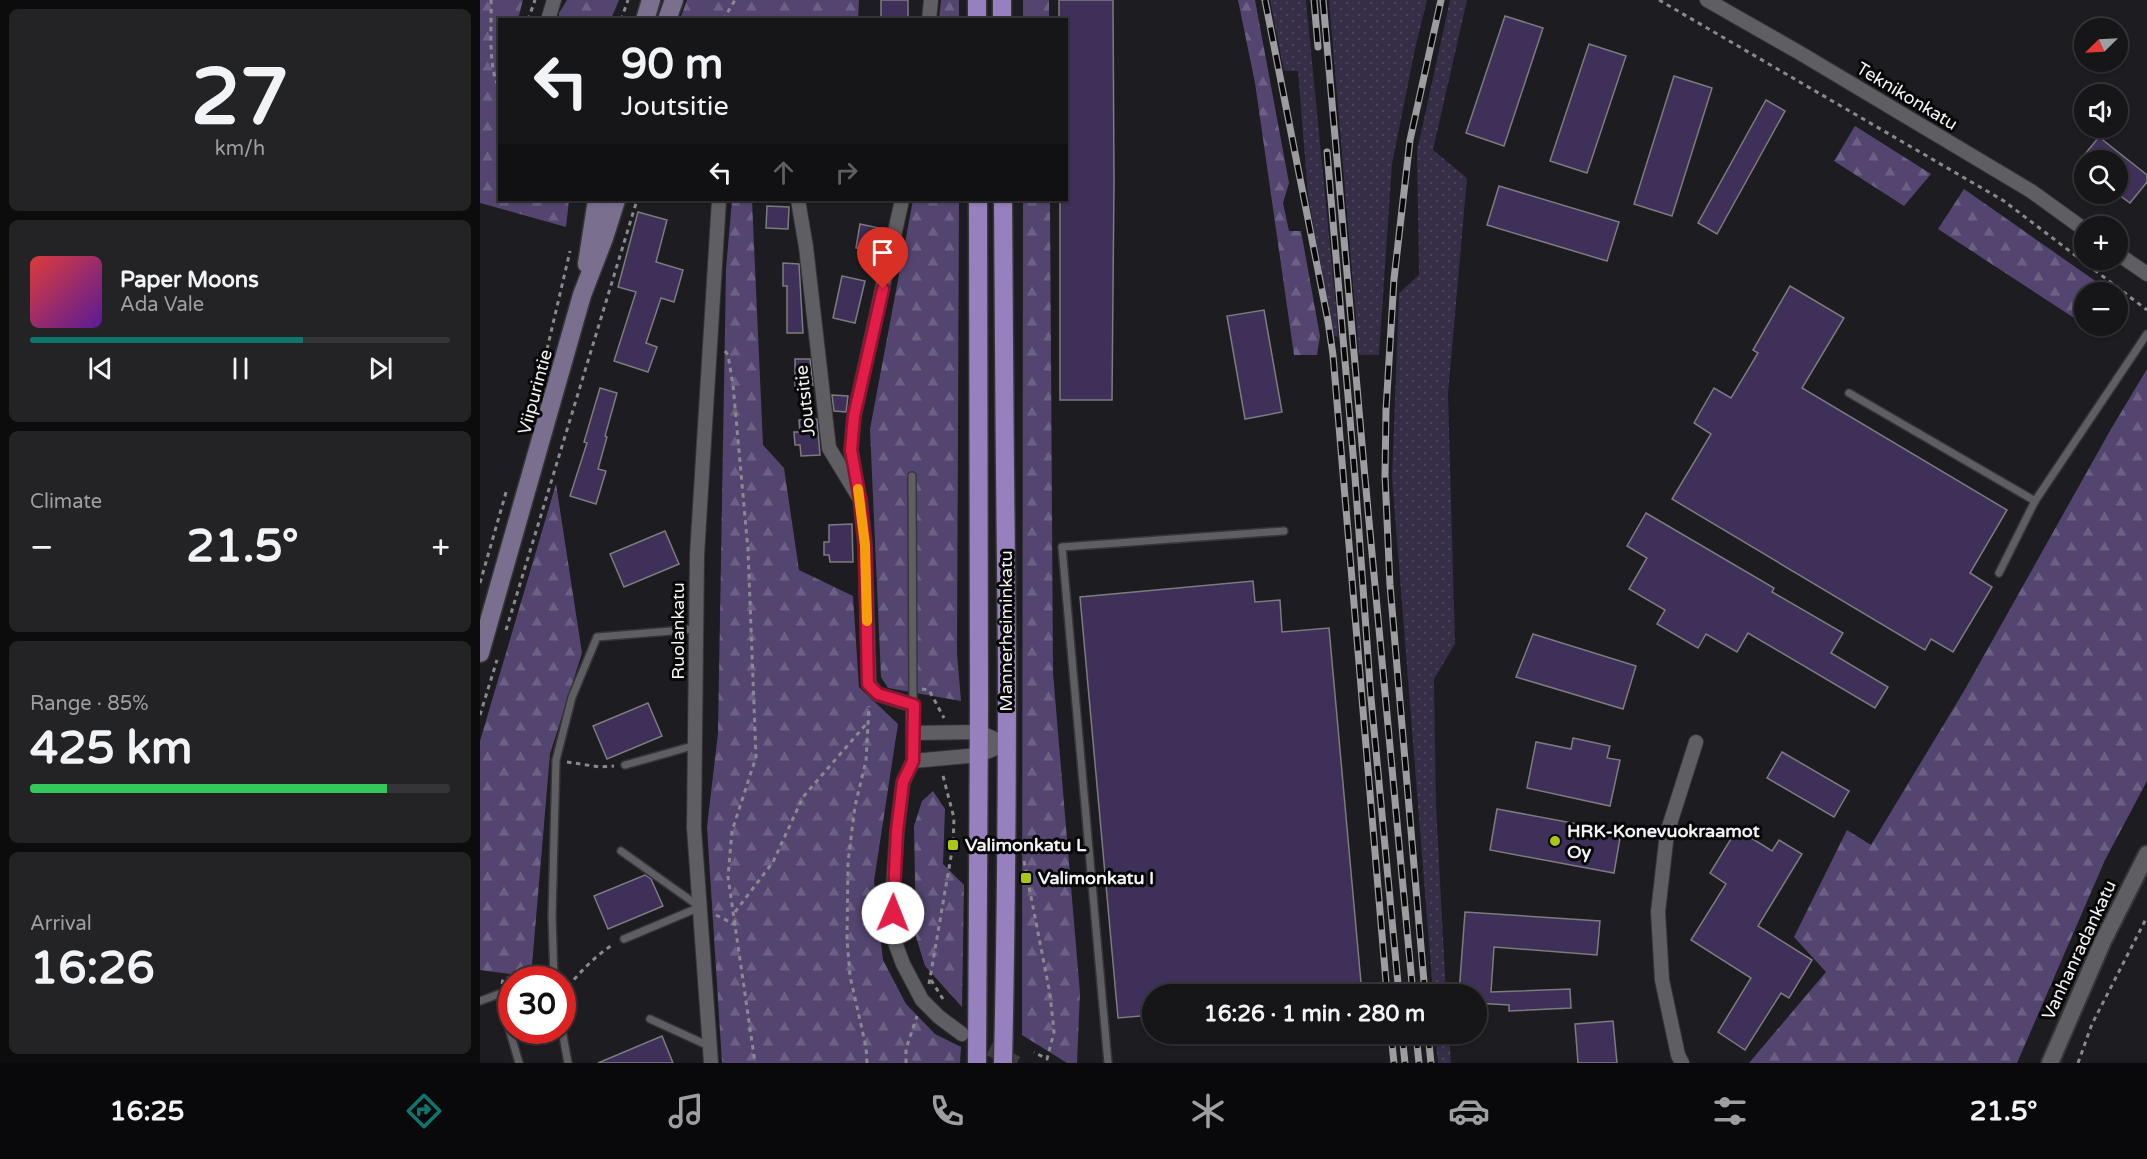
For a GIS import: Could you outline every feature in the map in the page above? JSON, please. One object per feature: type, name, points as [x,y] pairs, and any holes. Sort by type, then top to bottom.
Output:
[{"type":"main road","points":[[646,18],[651,0]]},
{"type":"main road","points":[[668,18],[674,0]]},
{"type":"main road","points":[[977,0],[977,18]]},
{"type":"main road","points":[[1002,0],[1002,18]]},
{"type":"main road","name":"Viipurintie","points":[[489,656],[582,295],[597,201]]},
{"type":"main road","name":"Viipurintie","points":[[582,295],[616,201]]},
{"type":"main road","name":"Mannerheiminkatu","points":[[977,1063],[978,201]]},
{"type":"main road","name":"Mannerheiminkatu","points":[[1003,201],[1006,744],[1003,1063]]},
{"type":"street","points":[[549,18],[554,0]]},
{"type":"street","points":[[929,18],[931,0]]},
{"type":"street","name":"Teknikonkatu","points":[[1707,0],[2031,191],[2074,222]]},
{"type":"street","name":"Ruolankatu","points":[[711,1063],[694,828],[697,555],[719,201]]},
{"type":"street","name":"Joutsitie","points":[[798,201],[806,247],[828,448],[860,499],[865,545],[868,684]]},
{"type":"street","points":[[860,499],[851,450],[854,416],[902,201]]},
{"type":"street","points":[[2128,261],[2147,274]]},
{"type":"street","points":[[868,684],[878,694],[914,705],[913,761],[903,782],[897,831],[893,889],[893,937],[903,964],[922,1000],[939,1017],[962,1034]]},
{"type":"street","points":[[914,733],[979,732],[1006,744]]},
{"type":"street","points":[[1682,1063],[1678,1055],[1662,980],[1658,912],[1667,833],[1696,742]]},
{"type":"street","points":[[913,761],[979,755],[1006,744]]},
{"type":"street","name":"Vanhanradankatu","points":[[2050,1063],[2103,941],[2147,854]]},
{"type":"lane","points":[[1999,573],[2035,501],[2147,334]]},
{"type":"lane","points":[[1849,393],[2035,501]]},
{"type":"lane","points":[[912,476],[914,705]]},
{"type":"lane","points":[[1108,1063],[1062,547],[1284,531]]},
{"type":"lane","points":[[554,966],[552,916],[556,760],[572,697],[597,637],[696,629]]},
{"type":"lane","points":[[625,765],[696,745]]},
{"type":"lane","points":[[621,851],[700,907]]},
{"type":"lane","points":[[624,939],[700,907]]},
{"type":"lane","points":[[480,1001],[498,994]]},
{"type":"lane","points":[[650,1019],[709,1046]]},
{"type":"lane","points":[[513,1044],[519,1063]]},
{"type":"lane","points":[[565,1044],[568,1063]]},
{"type":"path","points":[[491,0],[492,61],[495,82],[498,86]]},
{"type":"path","points":[[529,18],[535,0]]},
{"type":"path","points":[[622,18],[628,0]]},
{"type":"path","points":[[724,18],[735,0]]},
{"type":"path","points":[[1659,0],[2004,201],[2147,310]]},
{"type":"path","points":[[504,635],[637,201]]},
{"type":"path","name":"Viipurintie","points":[[543,366],[572,244]]},
{"type":"path","points":[[711,329],[728,355],[733,385],[748,550],[754,657],[756,757],[732,831],[728,877],[755,1063]]},
{"type":"path","points":[[480,583],[510,480]]},
{"type":"path","points":[[480,715],[489,656]]},
{"type":"path","points":[[867,1063],[866,1047],[850,976],[847,939],[848,862],[855,806],[866,761],[869,721],[868,684]]},
{"type":"path","points":[[914,686],[929,690],[944,716],[943,732]]},
{"type":"path","points":[[734,913],[773,862],[803,797],[869,721]]},
{"type":"path","points":[[556,760],[600,767],[625,765]]},
{"type":"path","points":[[906,1063],[906,1049],[931,980],[953,845],[954,818],[942,770],[943,760]]},
{"type":"path","points":[[1024,861],[1050,994],[1054,1032],[1046,1061],[1034,1052]]},
{"type":"path","points":[[700,907],[736,925]]},
{"type":"path","points":[[2078,1063],[2092,1024],[2147,917]]},
{"type":"path","points":[[576,977],[606,949],[624,939]]},
{"type":"path","points":[[931,980],[946,1004]]},
{"type":"shaded area","points":[[1270,0],[1306,0],[1339,337],[1334,336],[1308,196],[1298,71],[1284,71]]},
{"type":"shaded area","points":[[1329,0],[1427,0],[1392,164],[1379,355],[1359,355]]},
{"type":"shaded area","points":[[1450,0],[1467,0],[1433,150],[1467,178],[1448,394],[1455,644],[1434,679],[1436,805],[1445,984],[1432,984],[1392,478],[1399,293],[1419,275],[1417,151]]},
{"type":"shaded area","points":[[1436,1044],[1450,1044],[1451,1063],[1438,1063]]},
{"type":"green space","points":[[480,0],[523,0],[518,18],[498,18],[498,201],[569,201],[566,227],[480,203]]},
{"type":"green space","points":[[567,0],[619,0],[611,18],[559,18],[559,13]]},
{"type":"green space","points":[[687,0],[859,0],[858,18],[680,18]]},
{"type":"green space","points":[[941,0],[959,0],[959,18],[939,18]]},
{"type":"green space","points":[[1023,0],[1049,0],[1049,18],[1023,18]]},
{"type":"green space","points":[[1238,0],[1255,0],[1289,183],[1283,203],[1289,231],[1301,231],[1320,336],[1317,355],[1294,355],[1255,83]]},
{"type":"green space","points":[[1855,126],[1931,174],[1904,206],[1834,161]]},
{"type":"green space","points":[[1964,189],[2074,266],[2074,270],[2080,270],[2097,282],[2074,282],[2074,318],[1938,229]]},
{"type":"green space","points":[[732,201],[752,201],[763,445],[784,468],[799,570],[853,596],[859,687],[898,724],[874,881],[883,960],[906,1004],[935,1034],[961,1047],[960,1063],[722,1063],[707,827],[718,733],[726,269]]},
{"type":"green space","points":[[913,201],[959,201],[957,653],[961,701],[888,688],[881,677],[870,429]]},
{"type":"green space","points":[[1023,201],[1050,201],[1053,673],[1080,993],[1077,1063],[1067,1063],[1022,1035]]},
{"type":"green space","points":[[2147,369],[2147,781],[2105,860],[2017,1063],[1749,1063],[1826,972],[1794,937],[1847,830],[1871,845],[1964,691]]},
{"type":"green space","points":[[556,484],[582,653],[550,754],[532,966],[498,966],[498,972],[480,970],[480,741]]},
{"type":"green space","points":[[933,791],[945,809],[943,864],[964,885],[962,1007],[925,966],[916,937],[914,826],[922,801]]},
{"type":"building","points":[[881,0],[908,0],[908,18],[881,18]]},
{"type":"building","points":[[1059,0],[1113,0],[1112,400],[1060,400],[1060,201],[1068,201],[1068,18],[1059,18]]},
{"type":"building","points":[[1505,16],[1543,28],[1504,146],[1466,133]]},
{"type":"building","points":[[1589,44],[1626,56],[1587,173],[1550,161]]},
{"type":"building","points":[[1674,76],[1712,88],[1672,216],[1634,204]]},
{"type":"building","points":[[1766,100],[1785,111],[1717,234],[1698,223]]},
{"type":"building","points":[[2100,138],[2115,150],[2088,150]]},
{"type":"building","points":[[2128,160],[2147,175],[2147,182],[2130,203],[2128,202]]},
{"type":"building","points":[[1499,186],[1619,222],[1607,261],[1487,225]]},
{"type":"building","points":[[767,206],[789,207],[788,229],[766,228]]},
{"type":"building","points":[[638,212],[667,220],[656,262],[683,270],[674,302],[661,298],[646,343],[657,347],[648,372],[614,361],[636,292],[618,287]]},
{"type":"building","points":[[860,224],[879,228],[875,251],[856,248]]},
{"type":"building","points":[[783,263],[799,264],[803,333],[787,333],[787,286],[783,286]]},
{"type":"building","points":[[842,276],[865,281],[855,323],[833,318]]},
{"type":"building","points":[[1790,286],[1844,318],[1802,388],[2007,510],[1970,573],[1992,587],[1953,652],[1931,639],[1925,650],[1672,499],[1711,434],[1694,423],[1714,388],[1731,398],[1758,353],[1753,350]]},
{"type":"building","points":[[1264,310],[1282,412],[1245,419],[1227,316]]},
{"type":"building","points":[[795,359],[810,359],[813,385],[795,386]]},
{"type":"building","points":[[600,388],[617,393],[598,469],[606,471],[596,504],[570,496],[587,443],[584,442]]},
{"type":"building","points":[[832,395],[848,396],[846,412],[834,411]]},
{"type":"building","points":[[817,419],[820,455],[801,456],[800,445],[795,445],[794,432],[800,432],[799,420]]},
{"type":"building","points":[[1646,513],[1774,588],[1772,592],[1843,633],[1831,653],[1888,687],[1875,708],[1748,633],[1737,652],[1706,634],[1698,648],[1657,624],[1665,610],[1629,589],[1647,558],[1627,546]]},
{"type":"building","points":[[852,524],[853,562],[830,562],[829,555],[824,555],[824,542],[829,542],[829,525]]},
{"type":"building","points":[[665,531],[679,564],[624,587],[610,554]]},
{"type":"building","points":[[1253,581],[1255,602],[1280,600],[1282,632],[1329,628],[1361,984],[1142,984],[1142,1016],[1118,1018],[1080,597]]},
{"type":"building","points":[[1533,634],[1636,666],[1623,709],[1516,677]]},
{"type":"building","points":[[648,703],[662,736],[607,759],[593,726]]},
{"type":"building","points":[[1573,738],[1610,746],[1607,758],[1620,760],[1610,806],[1527,788],[1536,742],[1571,749]]},
{"type":"building","points":[[1782,752],[1849,791],[1834,817],[1767,778]]},
{"type":"building","name":"HRK-Konevuokraamot Oy","points":[[1497,809],[1621,832],[1614,873],[1490,850]]},
{"type":"building","points":[[1737,829],[1772,851],[1779,840],[1802,854],[1758,926],[1812,960],[1789,998],[1781,993],[1745,1050],[1718,1032],[1751,978],[1691,940],[1726,884],[1710,873]]},
{"type":"building","points":[[645,875],[651,879],[663,906],[608,929],[594,896]]},
{"type":"building","points":[[1465,912],[1600,921],[1597,955],[1494,947],[1491,992],[1570,989],[1571,1008],[1509,1011],[1509,1005],[1487,1004],[1487,984],[1460,984]]},
{"type":"building","points":[[1613,1021],[1617,1063],[1578,1063],[1575,1024]]},
{"type":"building","points":[[662,1036],[673,1063],[598,1063]]},
{"type":"tunnel","points":[[971,1039],[1017,1063]]},
{"type":"railway","points":[[1265,0],[1333,355],[1386,984]]},
{"type":"railway","points":[[1314,0],[1318,47]]},
{"type":"railway","points":[[1323,0],[1412,984]]},
{"type":"railway","points":[[1424,984],[1390,585],[1385,476],[1386,410],[1394,279],[1410,140],[1441,0]]},
{"type":"railway","points":[[1327,152],[1355,477],[1371,698],[1398,984]]},
{"type":"railway","points":[[1392,1044],[1394,1063]]},
{"type":"railway","points":[[1403,1044],[1405,1063]]},
{"type":"railway","points":[[1417,1044],[1419,1063]]},
{"type":"railway","points":[[1429,1044],[1431,1063]]},
{"type":"slow traffic","points":[[858,489],[865,545],[867,621]]},
{"type":"place","name":"HRK-Konevuokraamot Oy","points":[[1555,841]]},
{"type":"place","name":"Valimonkatu L","points":[[953,845]]},
{"type":"place","name":"Valimonkatu I","points":[[1026,878]]},
{"type":"route","points":[[883,289],[854,416],[851,450],[865,545],[868,684],[878,694],[914,705],[913,761],[903,782],[897,831],[893,913]]}]
